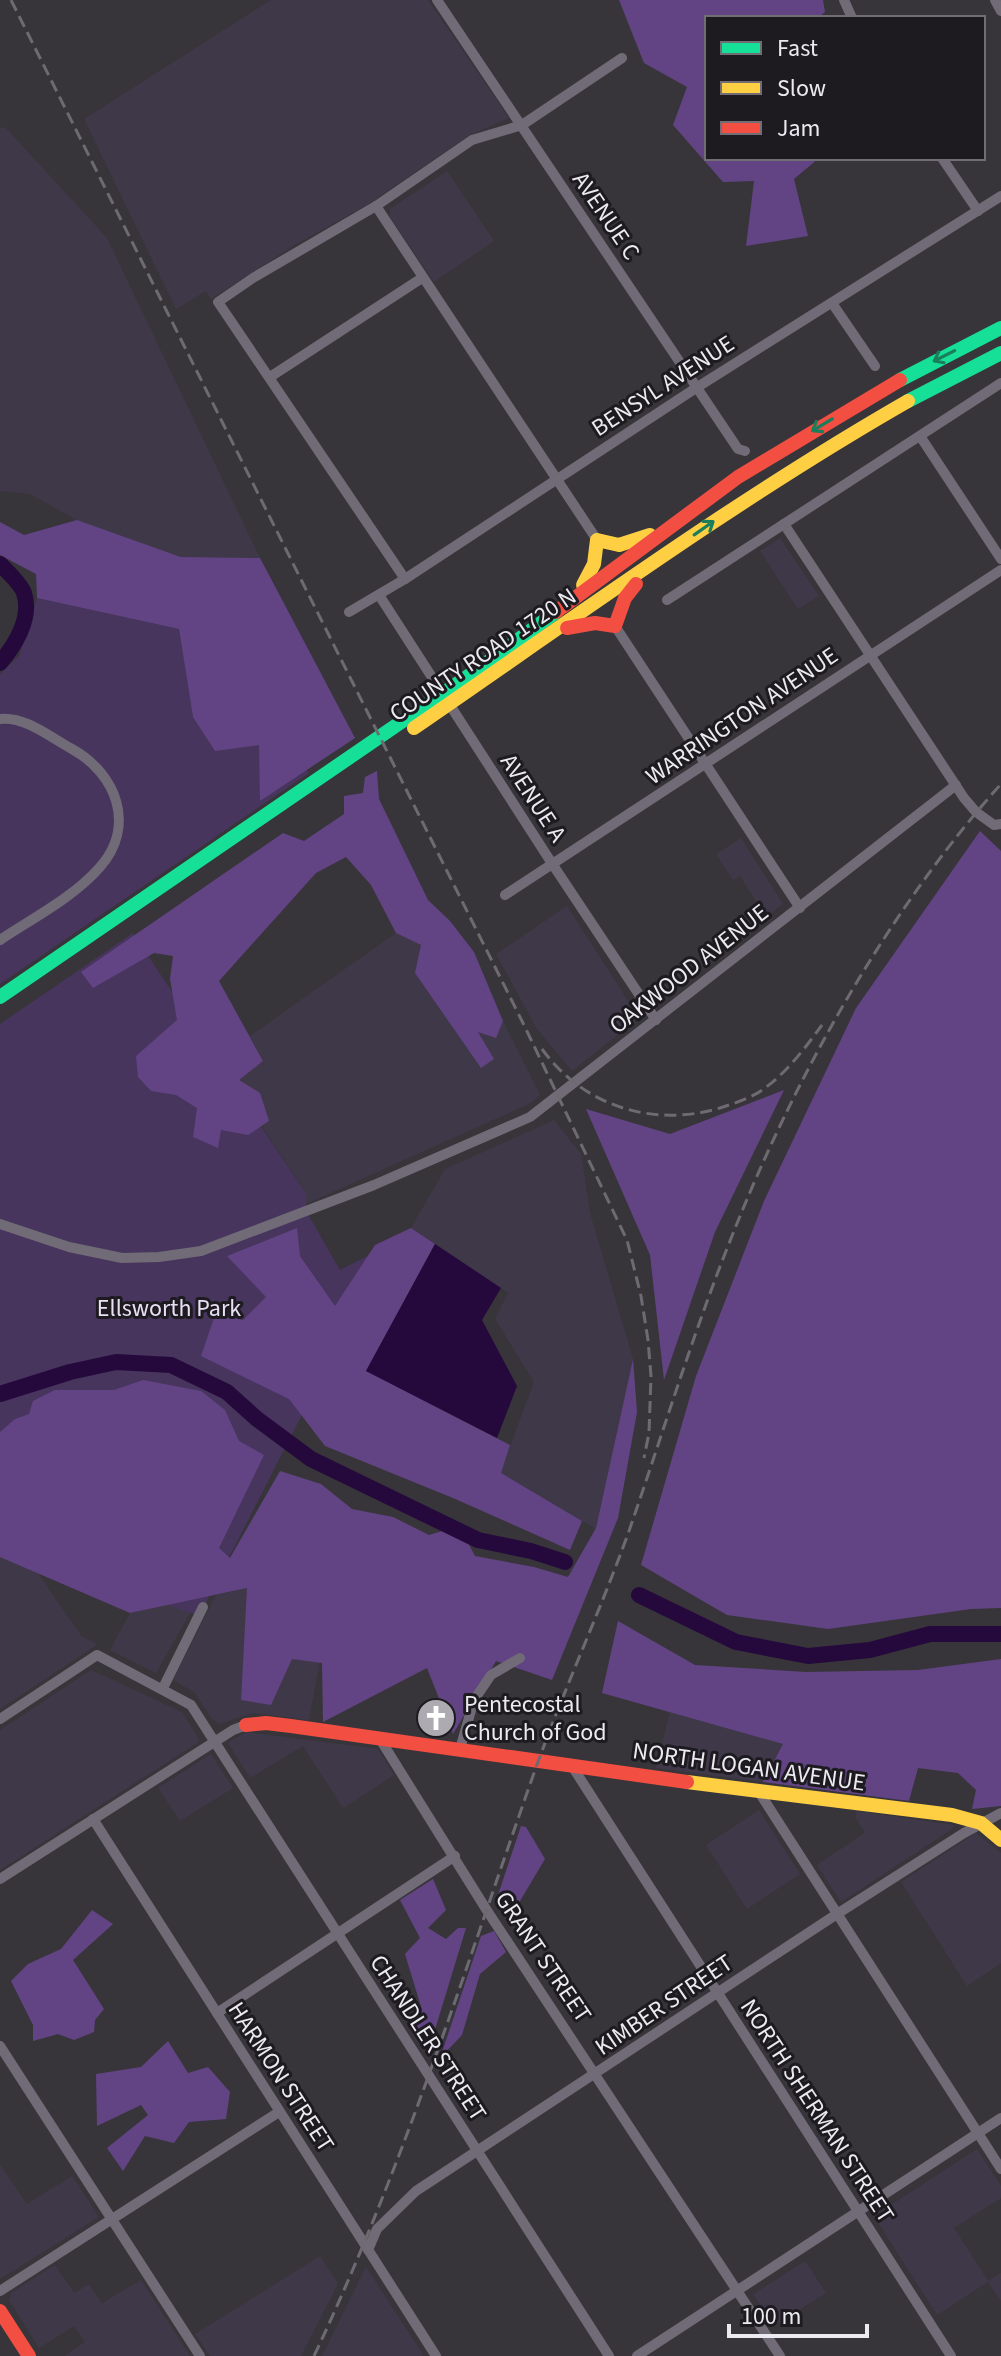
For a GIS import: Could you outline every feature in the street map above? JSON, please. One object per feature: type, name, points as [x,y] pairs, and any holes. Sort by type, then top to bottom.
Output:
[{"type":"main road","points":[[570,602],[593,573],[597,540],[619,545],[669,527],[738,477],[889,386],[1001,328]]},
{"type":"main road","name":"COUNTY ROAD 1720 N","points":[[0,1011],[666,555],[847,436],[943,381],[1001,353]]},
{"type":"main road","name":"COUNTY ROAD 1720 N","points":[[0,997],[352,758],[669,527]]},
{"type":"main road","points":[[553,632],[578,625],[615,626],[626,594],[666,555]]},
{"type":"main road","name":"NORTH LOGAN AVENUE","points":[[246,1725],[266,1723],[759,1792],[952,1815],[981,1823],[1001,1840]]},
{"type":"main road","points":[[0,2311],[29,2356]]},
{"type":"street","name":"AVENUE C","points":[[437,0],[696,388],[738,449],[745,451]]},
{"type":"street","points":[[995,0],[1001,11]]},
{"type":"street","points":[[405,579],[218,302],[376,206],[472,140],[522,125],[622,58]]},
{"type":"street","points":[[943,160],[978,211]]},
{"type":"street","name":"BENSYL AVENUE","points":[[349,612],[1001,196]]},
{"type":"street","points":[[376,206],[597,540]]},
{"type":"street","points":[[270,377],[422,278]]},
{"type":"street","points":[[832,303],[875,366]]},
{"type":"street","points":[[667,600],[1001,383]]},
{"type":"street","points":[[920,436],[1001,559]]},
{"type":"street","points":[[784,524],[956,785],[976,812],[994,825],[1001,824]]},
{"type":"street","name":"WARRINGTON AVENUE","points":[[505,895],[1001,570]]},
{"type":"street","name":"AVENUE A","points":[[379,595],[656,1020]]},
{"type":"street","points":[[615,626],[800,908]]},
{"type":"street","points":[[0,719],[14,718],[78,752],[99,769],[113,787],[118,803],[116,839],[100,867],[66,896],[0,940]]},
{"type":"street","name":"OAKWOOD AVENUE","points":[[0,1224],[69,1247],[122,1258],[201,1251],[374,1185],[530,1117],[956,785]]},
{"type":"street","points":[[163,1688],[203,1607]]},
{"type":"street","points":[[0,1719],[97,1655],[191,1705],[214,1742]]},
{"type":"street","points":[[460,1749],[474,1700],[491,1675],[520,1658]]},
{"type":"street","points":[[0,1879],[233,1730],[246,1725]]},
{"type":"street","name":"GRANT STREET","points":[[380,1739],[486,1909],[780,2356]]},
{"type":"street","name":"CHANDLER STREET","points":[[214,1742],[609,2356]]},
{"type":"street","name":"NORTH SHERMAN STREET","points":[[572,1766],[951,2356]]},
{"type":"street","points":[[759,1792],[1001,2169]]},
{"type":"street","name":"KIMBER STREET","points":[[368,2250],[377,2229],[416,2191],[837,1914],[1001,1813]]},
{"type":"street","name":"HARMON STREET","points":[[93,1819],[436,2356]]},
{"type":"street","points":[[217,2013],[455,1856]]},
{"type":"street","points":[[0,2046],[200,2356]]},
{"type":"street","points":[[0,2291],[279,2112]]},
{"type":"street","points":[[637,2356],[1001,2118]]},
{"type":"shaded area","points":[[271,0],[428,0],[509,118],[468,136],[367,205],[296,244],[211,299],[206,291],[176,309],[84,119]]},
{"type":"shaded area","points":[[619,0],[823,0],[825,12],[820,16],[705,16],[705,160],[817,160],[794,179],[808,236],[746,246],[754,181],[723,182],[673,125],[687,87],[644,63]]},
{"type":"shaded area","points":[[5,127],[107,238],[260,558],[182,557],[77,520],[30,494],[0,491],[0,128]]},
{"type":"shaded area","points":[[447,171],[494,241],[434,282],[390,217],[390,209]]},
{"type":"shaded area","points":[[77,520],[181,557],[260,558],[355,738],[260,801],[259,745],[215,751],[193,717],[179,629],[37,598],[36,574],[0,555],[0,522],[24,535]]},
{"type":"shaded area","points":[[780,538],[819,596],[798,609],[760,551]]},
{"type":"shaded area","points":[[377,771],[379,799],[428,900],[450,921],[474,952],[503,1021],[496,1038],[478,1032],[494,1059],[481,1068],[415,973],[421,945],[396,933],[371,885],[346,857],[316,873],[219,981],[263,1061],[239,1080],[260,1093],[269,1121],[248,1135],[221,1130],[218,1148],[193,1137],[197,1108],[176,1095],[151,1091],[138,1077],[136,1056],[177,1020],[170,979],[173,956],[154,953],[93,988],[81,972],[283,833],[304,841],[344,814],[344,796],[363,793],[365,777]]},
{"type":"shaded area","points":[[980,831],[1001,851],[1001,1608],[971,1609],[828,1629],[727,1615],[641,1565],[696,1376],[764,1201],[856,1008]]},
{"type":"shaded area","points":[[741,838],[783,904],[766,917],[740,876],[733,880],[716,854]]},
{"type":"shaded area","points":[[567,906],[639,1018],[572,1071],[537,1029],[496,954]]},
{"type":"shaded area","points":[[396,933],[421,945],[477,1030],[495,1038],[503,1021],[540,1095],[531,1103],[306,1204],[306,1194],[262,1126],[269,1121],[238,1080],[263,1061],[250,1036]]},
{"type":"shaded area","points":[[784,1090],[715,1232],[664,1380],[650,1255],[586,1109],[670,1134]]},
{"type":"shaded area","points":[[554,1120],[581,1154],[590,1213],[633,1359],[596,1529],[500,1473],[534,1382],[495,1319],[508,1293],[411,1228],[445,1169]]},
{"type":"shaded area","points":[[297,1228],[300,1256],[335,1306],[375,1245],[411,1228],[435,1244],[366,1371],[510,1445],[501,1473],[582,1521],[570,1550],[325,1446],[289,1399],[201,1356],[215,1315],[243,1320],[266,1297],[227,1256]]},
{"type":"shaded area","points":[[435,1244],[501,1288],[482,1320],[517,1386],[497,1438],[366,1371]]},
{"type":"shaded area","points":[[633,1359],[637,1412],[618,1518],[552,1680],[496,1661],[453,1734],[427,1668],[323,1722],[322,1663],[292,1659],[271,1705],[241,1700],[247,1588],[130,1613],[0,1557],[0,1432],[15,1419],[29,1414],[33,1401],[55,1390],[114,1390],[143,1380],[201,1391],[225,1410],[239,1441],[264,1455],[219,1548],[230,1558],[280,1471],[321,1484],[352,1509],[393,1517],[429,1535],[459,1526],[475,1556],[568,1577],[596,1528]]},
{"type":"shaded area","points":[[0,1547],[29,1560],[82,1637],[98,1644],[0,1709]]},
{"type":"shaded area","points":[[248,1588],[282,1654],[320,1660],[309,1720],[253,1713],[219,1724],[212,1719],[195,1693],[173,1680],[216,1595]]},
{"type":"shaded area","points":[[176,1603],[192,1610],[156,1673],[110,1650],[130,1613]]},
{"type":"shaded area","points":[[618,1621],[695,1665],[806,1672],[918,1670],[1001,1659],[1001,1806],[972,1809],[976,1790],[958,1773],[918,1768],[909,1801],[763,1782],[783,1744],[602,1693]]},
{"type":"shaded area","points":[[91,1670],[182,1712],[200,1741],[0,1870],[0,1730]]},
{"type":"shaded area","points":[[670,1712],[784,1744],[763,1782],[656,1768]]},
{"type":"shaded area","points":[[246,1732],[378,1749],[394,1775],[343,1808],[303,1746],[250,1778],[228,1743]]},
{"type":"shaded area","points":[[211,1754],[233,1788],[180,1821],[158,1788]]},
{"type":"shaded area","points":[[759,1810],[800,1874],[747,1909],[706,1845]]},
{"type":"shaded area","points":[[856,1811],[954,1825],[841,1902],[817,1865],[865,1833],[856,1818]]},
{"type":"shaded area","points":[[521,1826],[526,1827],[545,1859],[514,1911],[496,1901]]},
{"type":"shaded area","points":[[976,1833],[1001,1853],[1001,1963],[967,1986],[901,1882]]},
{"type":"shaded area","points":[[433,1879],[446,1910],[428,1928],[446,1939],[458,1928],[466,1928],[430,2046],[419,2044],[409,2028],[422,2010],[405,1954],[420,1938],[400,1900]]},
{"type":"shaded area","points":[[92,1910],[113,1924],[73,1960],[104,2009],[95,2020],[94,2032],[74,2040],[58,2034],[33,2041],[33,2025],[11,1981],[28,1964],[61,1949]]},
{"type":"shaded area","points":[[494,1931],[506,1952],[480,1974],[462,2035],[440,2058],[481,1936]]},
{"type":"shaded area","points":[[168,2041],[188,2073],[208,2067],[230,2092],[226,2119],[189,2122],[174,2143],[145,2136],[123,2171],[107,2148],[148,2115],[141,2105],[97,2126],[96,2074],[141,2067]]},
{"type":"shaded area","points":[[977,2149],[1001,2186],[1001,2198],[954,2228],[988,2281],[1001,2273],[1001,2301],[988,2282],[937,2315],[874,2216]]},
{"type":"shaded area","points":[[0,2165],[27,2204],[72,2176],[99,2217],[0,2279]]},
{"type":"shaded area","points":[[320,2256],[338,2284],[301,2356],[210,2356],[195,2334]]},
{"type":"shaded area","points":[[805,2261],[826,2293],[774,2326],[753,2294]]},
{"type":"shaded area","points":[[55,2265],[74,2293],[89,2284],[102,2303],[141,2280],[190,2356],[64,2356],[85,2342],[74,2326],[39,2348],[9,2300],[11,2293]]},
{"type":"shaded area","points":[[366,2267],[424,2356],[322,2356]]},
{"type":"green space","points":[[37,598],[179,629],[193,716],[246,680],[309,773],[0,984],[0,674],[19,656]]},
{"type":"green space","name":"Ellsworth Park","points":[[133,933],[306,1194],[306,1211],[340,1270],[389,1245],[199,1616],[0,1543],[0,1024]]},
{"type":"waterway","points":[[0,564],[20,586],[26,602],[21,631],[0,663]]},
{"type":"waterway","points":[[0,1394],[70,1372],[116,1362],[171,1365],[227,1392],[257,1419],[311,1459],[478,1540],[565,1562]]},
{"type":"waterway","points":[[639,1595],[736,1642],[808,1656],[870,1650],[930,1634],[1001,1634]]},
{"type":"railway","points":[[11,0],[523,1023],[627,1240],[641,1296],[651,1376],[649,1433],[644,1458]]},
{"type":"railway","points":[[314,2356],[405,2141],[534,1773],[618,1561],[704,1309],[757,1177],[814,1057],[882,941],[959,833],[1001,784]]},
{"type":"railway","points":[[542,1049],[559,1069],[599,1098],[645,1113],[695,1114],[760,1092],[789,1067],[822,1025]]},
{"type":"traffic: fast","points":[[900,380],[1001,328]]},
{"type":"traffic: fast","points":[[908,401],[1001,353]]},
{"type":"traffic: fast","points":[[0,997],[477,670],[556,612]]},
{"type":"traffic: slow","points":[[414,728],[720,518],[908,401]]},
{"type":"traffic: slow","points":[[583,585],[594,564],[597,540],[619,545],[650,535]]},
{"type":"traffic: slow","points":[[687,1782],[952,1815],[981,1823],[1001,1840]]},
{"type":"traffic: jam","points":[[556,612],[738,477],[900,380]]},
{"type":"traffic: jam","points":[[567,628],[595,623],[615,626],[625,598],[636,584]]},
{"type":"traffic: jam","points":[[246,1725],[266,1723],[291,1726],[687,1782]]},
{"type":"traffic: jam","points":[[0,2311],[29,2356]]},
{"type":"place","name":"Pentecostal Church of God","points":[[436,1718]]}]
